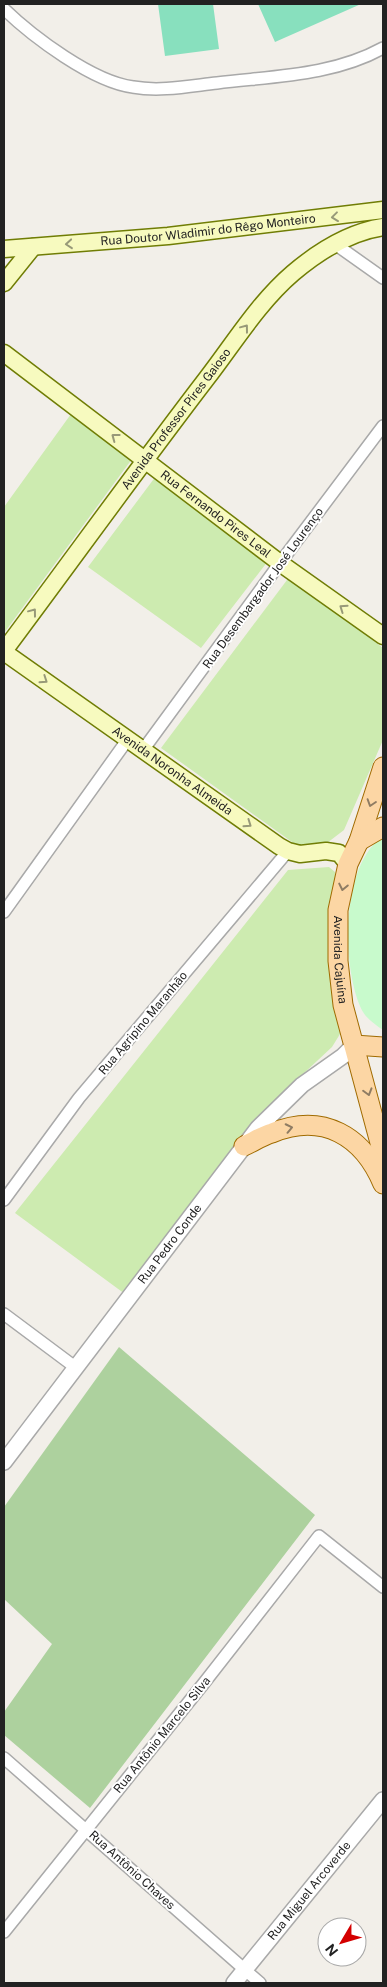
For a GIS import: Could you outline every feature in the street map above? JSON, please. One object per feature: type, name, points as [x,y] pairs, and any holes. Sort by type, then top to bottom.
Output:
[{"type":"main road","name":"Rua Doutor Wladimir do Rêgo Monteiro","points":[[4,249],[168,236],[383,210]]},
{"type":"main road","name":"Avenida Professor Pires Gaioso","points":[[4,652],[144,459],[267,300],[292,274],[335,244],[350,237],[383,227]]},
{"type":"main road","points":[[4,283],[33,247]]},
{"type":"main road","name":"Rua Fernando Pires Leal","points":[[4,353],[280,563],[383,636]]},
{"type":"main road","name":"Avenida Noronha Almeida","points":[[4,652],[288,851]]},
{"type":"main road","name":"Avenida Cajuína","points":[[383,767],[359,841],[348,864],[338,910],[338,961],[343,1005],[383,1154]]},
{"type":"main road","points":[[359,841],[383,827]]},
{"type":"main road","points":[[288,851],[300,854],[326,851],[340,853],[348,864]]},
{"type":"main road","points":[[354,1045],[383,1047]]},
{"type":"main road","points":[[244,1146],[273,1132],[284,1129],[300,1126],[329,1128],[340,1132],[361,1148],[383,1184]]},
{"type":"street","points":[[7,4],[4,8],[17,22],[88,70],[116,83],[133,88],[182,86],[302,75],[351,63],[383,48]]},
{"type":"street","points":[[335,244],[383,278]]},
{"type":"street","name":"Rua Desembargador José Lourenço","points":[[144,750],[280,563],[383,426]]},
{"type":"street","points":[[4,912],[128,739]]},
{"type":"street","name":"Rua Agripino Maranhão","points":[[4,1200],[80,1098],[288,851]]},
{"type":"street","name":"Rua Pedro Conde","points":[[4,1462],[244,1146],[275,1110],[302,1084],[343,1056],[354,1045]]},
{"type":"street","points":[[4,1314],[76,1367]]},
{"type":"street","name":"Rua Antônio Marcelo Silva","points":[[4,1932],[319,1536],[383,1587]]},
{"type":"street","name":"Rua Antônio Chaves","points":[[4,1758],[260,1983]]},
{"type":"street","name":"Rua Miguel Arcoverde","points":[[234,1983],[383,1800]]},
{"type":"green space","points":[[158,4],[213,4],[219,49],[165,56]]},
{"type":"green space","points":[[258,4],[361,4],[275,42]]},
{"type":"green space","points":[[71,414],[132,459],[4,633],[4,507]]},
{"type":"green space","points":[[156,476],[268,561],[201,648],[88,567]]},
{"type":"green space","points":[[290,576],[383,648],[383,740],[344,830],[327,843],[309,848],[299,847],[161,748]]},
{"type":"green space","points":[[383,837],[383,1030],[363,1012],[356,994],[348,946],[352,893],[359,870],[369,850]]},
{"type":"green space","points":[[329,867],[335,872],[345,1026],[332,1047],[273,1102],[125,1294],[15,1213],[288,870]]},
{"type":"green space","points":[[119,1347],[315,1515],[90,1808],[4,1735],[4,1712],[52,1644],[4,1599],[4,1507]]}]
